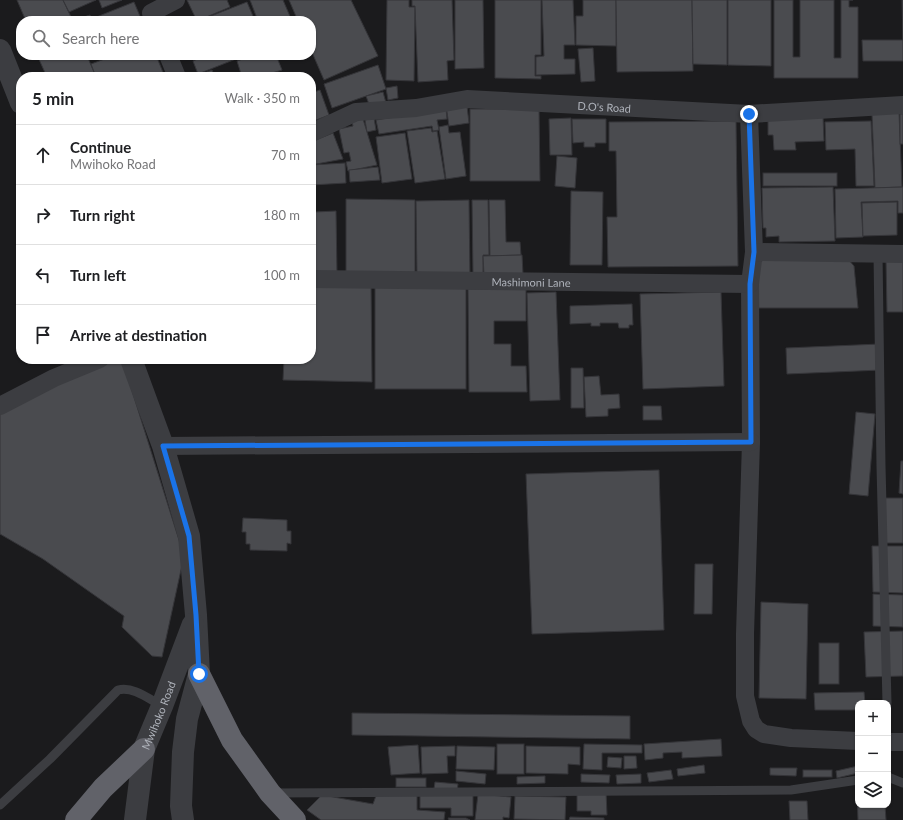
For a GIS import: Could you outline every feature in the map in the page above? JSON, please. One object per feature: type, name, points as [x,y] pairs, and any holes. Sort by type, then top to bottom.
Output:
[{"type":"highway","points":[[199,674],[232,740],[270,793],[295,820]]},
{"type":"highway","points":[[76,820],[103,788],[144,749]]},
{"type":"street","points":[[150,11],[176,0]]},
{"type":"street","points":[[0,50],[16,90]]},
{"type":"street","points":[[170,60],[175,72]]},
{"type":"street","name":"D.O's Road","points":[[316,131],[356,112],[416,108],[468,99],[749,114],[903,105]]},
{"type":"street","points":[[749,114],[754,252],[750,284],[751,442],[745,634],[745,696],[751,721],[756,729],[764,734],[791,738],[855,741]]},
{"type":"street","points":[[754,252],[903,254]]},
{"type":"street","name":"Mashimoni Lane","points":[[316,279],[750,284]]},
{"type":"street","points":[[0,406],[54,378],[88,364]]},
{"type":"street","name":"Mwihoko Road","points":[[133,364],[163,446],[189,536],[196,615],[199,674],[187,719],[183,752],[181,798],[183,820]]},
{"type":"street","points":[[163,446],[751,442]]},
{"type":"street","name":"Mwihoko Road","points":[[135,820],[144,749],[162,706],[196,615]]},
{"type":"street","points":[[891,742],[903,742]]},
{"type":"lane","points":[[878,254],[881,466],[887,700]]},
{"type":"lane","points":[[0,805],[50,759],[118,690],[125,688],[136,692],[162,706]]},
{"type":"lane","points":[[891,778],[903,783]]},
{"type":"lane","points":[[270,793],[791,790],[855,780]]},
{"type":"building","points":[[17,0],[63,0],[71,16],[24,16]]},
{"type":"building","points":[[63,0],[96,0],[69,12]]},
{"type":"building","points":[[99,0],[122,0],[102,8]]},
{"type":"building","points":[[187,0],[227,0],[230,7],[209,16],[195,16]]},
{"type":"building","points":[[250,0],[283,0],[290,16],[256,16]]},
{"type":"building","points":[[289,0],[351,0],[378,56],[324,80],[315,60],[316,16],[296,16]]},
{"type":"building","points":[[387,0],[409,0],[409,7],[415,7],[414,81],[386,80]]},
{"type":"building","points":[[412,0],[452,0],[454,60],[447,61],[448,80],[418,82],[415,6],[412,6]]},
{"type":"building","points":[[455,0],[483,0],[484,68],[455,69]]},
{"type":"building","points":[[495,0],[541,0],[541,55],[535,55],[535,76],[541,76],[541,79],[495,78]]},
{"type":"building","points":[[542,0],[573,0],[575,45],[564,45],[564,59],[575,59],[575,74],[536,75],[536,57],[544,56]]},
{"type":"building","points":[[583,0],[616,0],[616,46],[576,45],[576,16],[583,16]]},
{"type":"building","points":[[616,0],[692,0],[693,71],[617,72]]},
{"type":"building","points":[[692,0],[727,0],[727,65],[693,64]]},
{"type":"building","points":[[728,0],[771,0],[771,66],[728,65]]},
{"type":"building","points":[[774,0],[793,0],[793,57],[800,57],[800,0],[834,0],[834,58],[841,58],[841,0],[849,0],[849,7],[858,7],[858,78],[774,78]]},
{"type":"building","points":[[902,0],[903,0],[903,40]]},
{"type":"building","points":[[134,2],[140,16],[99,16]]},
{"type":"building","points":[[247,2],[253,16],[211,16]]},
{"type":"building","points":[[862,40],[903,40],[903,61],[863,61]]},
{"type":"building","points":[[593,48],[595,81],[581,82],[578,49]]},
{"type":"building","points":[[39,60],[89,60],[94,72],[45,72]]},
{"type":"building","points":[[102,60],[158,60],[163,72],[94,72],[91,64]]},
{"type":"building","points":[[233,60],[203,72],[197,72],[193,61]]},
{"type":"building","points":[[278,60],[282,70],[275,72],[240,72],[237,61]]},
{"type":"building","points":[[378,65],[386,89],[332,108],[324,84]]},
{"type":"building","points":[[397,86],[398,98],[388,100],[386,88]]},
{"type":"building","points":[[320,90],[329,115],[316,120],[316,91]]},
{"type":"building","points":[[383,92],[386,103],[370,107],[366,96]]},
{"type":"building","points":[[446,105],[467,106],[469,123],[449,126]]},
{"type":"building","points":[[446,109],[447,119],[437,120],[439,130],[433,131],[432,126],[379,134],[376,120]]},
{"type":"building","points":[[470,109],[539,109],[540,181],[470,181]]},
{"type":"building","points":[[899,113],[902,187],[875,188],[872,114]]},
{"type":"building","points":[[900,114],[903,114],[903,144],[900,144]]},
{"type":"building","points":[[823,117],[824,141],[795,142],[796,150],[774,150],[773,135],[768,135],[768,118]]},
{"type":"building","points":[[374,118],[376,130],[367,132],[365,120]]},
{"type":"building","points":[[571,118],[572,155],[550,155],[549,119]]},
{"type":"building","points":[[363,119],[377,165],[348,171],[346,162],[351,161],[349,152],[344,153],[339,129],[353,126],[352,122]]},
{"type":"building","points":[[572,119],[606,119],[606,143],[595,143],[595,147],[584,147],[584,142],[573,143]]},
{"type":"building","points":[[736,121],[738,266],[608,267],[607,217],[617,217],[616,151],[609,151],[609,122]]},
{"type":"building","points":[[871,121],[874,186],[856,186],[855,149],[826,150],[825,122]]},
{"type":"building","points":[[448,125],[449,133],[460,132],[466,176],[446,179],[439,127]]},
{"type":"building","points":[[431,128],[432,132],[437,131],[445,179],[415,183],[407,131]]},
{"type":"building","points":[[333,133],[343,159],[316,164],[316,140]]},
{"type":"building","points":[[405,133],[412,179],[382,183],[376,137]]},
{"type":"building","points":[[557,156],[577,158],[575,188],[555,186]]},
{"type":"building","points":[[345,163],[346,183],[316,185],[316,165]]},
{"type":"building","points":[[378,167],[380,180],[350,182],[349,170]]},
{"type":"building","points":[[763,173],[837,173],[837,186],[763,186]]},
{"type":"building","points":[[833,187],[835,241],[779,242],[779,236],[766,237],[766,228],[763,228],[762,188]]},
{"type":"building","points":[[903,187],[903,213],[898,213],[898,201],[861,202],[863,237],[836,238],[835,189]]},
{"type":"building","points":[[571,191],[603,192],[602,265],[570,265]]},
{"type":"building","points":[[346,199],[415,200],[415,276],[346,275]]},
{"type":"building","points":[[469,200],[470,278],[417,278],[416,201]]},
{"type":"building","points":[[472,200],[488,200],[489,255],[483,255],[483,274],[473,275]]},
{"type":"building","points":[[489,200],[505,200],[506,242],[520,242],[521,255],[490,256]]},
{"type":"building","points":[[897,202],[897,235],[863,236],[862,203]]},
{"type":"building","points":[[336,211],[337,275],[316,276],[316,212]]},
{"type":"building","points":[[522,255],[523,274],[484,275],[483,256]]},
{"type":"building","points":[[769,257],[847,258],[854,266],[858,308],[754,308],[754,265]]},
{"type":"building","points":[[886,260],[903,260],[903,312],[887,312]]},
{"type":"building","points":[[316,282],[371,284],[372,382],[283,380],[284,364],[316,364]]},
{"type":"building","points":[[375,286],[466,286],[466,389],[375,389]]},
{"type":"building","points":[[468,289],[526,289],[526,321],[494,321],[494,344],[511,344],[511,366],[526,366],[527,392],[469,392]]},
{"type":"building","points":[[556,292],[560,400],[530,401],[527,293]]},
{"type":"building","points":[[721,292],[724,386],[643,389],[640,294]]},
{"type":"building","points":[[632,304],[633,325],[629,325],[629,328],[619,328],[618,323],[600,323],[600,326],[591,326],[591,323],[570,324],[570,306]]},
{"type":"building","points":[[880,344],[881,370],[787,374],[786,348]]},
{"type":"building","points":[[80,364],[124,364],[184,556],[162,657],[152,656],[122,627],[124,616],[43,559],[0,534],[0,398]]},
{"type":"building","points":[[571,368],[583,368],[584,408],[571,408]]},
{"type":"building","points":[[599,376],[601,395],[619,394],[620,408],[608,409],[608,416],[586,417],[584,377]]},
{"type":"building","points":[[643,406],[661,406],[662,420],[643,420]]},
{"type":"building","points":[[856,412],[875,414],[868,496],[849,494]]},
{"type":"building","points":[[901,461],[903,461],[903,494],[899,493]]},
{"type":"building","points":[[659,470],[664,630],[532,634],[526,474]]},
{"type":"building","points":[[881,498],[903,498],[903,543],[881,543]]},
{"type":"building","points":[[243,518],[287,520],[287,531],[291,531],[291,544],[287,543],[287,551],[250,550],[250,544],[246,544],[246,532],[242,532]]},
{"type":"building","points":[[872,546],[903,546],[903,593],[873,592]]},
{"type":"building","points":[[695,564],[713,564],[712,614],[694,614]]},
{"type":"building","points":[[873,594],[903,595],[903,627],[873,626]]},
{"type":"building","points":[[761,602],[808,604],[806,699],[759,698]]},
{"type":"building","points":[[903,631],[903,676],[866,677],[864,632]]},
{"type":"building","points":[[819,643],[839,643],[839,684],[819,684]]},
{"type":"building","points":[[864,692],[865,700],[855,700],[855,710],[815,710],[814,693]]},
{"type":"building","points":[[352,713],[630,716],[630,739],[352,735]]},
{"type":"building","points":[[721,739],[722,756],[682,758],[682,752],[663,753],[663,758],[645,760],[644,744]]},
{"type":"building","points":[[497,744],[524,744],[524,774],[497,774]]},
{"type":"building","points":[[584,744],[642,745],[642,753],[602,753],[602,770],[583,769]]},
{"type":"building","points":[[418,745],[420,773],[391,775],[388,747]]},
{"type":"building","points":[[455,746],[455,756],[447,756],[448,773],[422,774],[421,747]]},
{"type":"building","points":[[457,746],[495,747],[494,770],[456,769]]},
{"type":"building","points":[[526,746],[580,747],[580,765],[568,764],[568,774],[526,773]]},
{"type":"building","points":[[624,756],[636,756],[637,768],[624,769]]},
{"type":"building","points":[[608,757],[622,758],[621,768],[607,767]]},
{"type":"building","points":[[704,765],[705,773],[678,776],[677,769]]},
{"type":"building","points":[[855,767],[855,774],[837,778],[836,771]]},
{"type":"building","points":[[770,768],[797,768],[796,776],[770,775]]},
{"type":"building","points":[[671,770],[673,779],[649,782],[647,773]]},
{"type":"building","points":[[803,770],[832,770],[832,777],[803,777]]},
{"type":"building","points":[[456,771],[486,774],[485,784],[456,781]]},
{"type":"building","points":[[581,774],[610,775],[609,783],[581,782]]},
{"type":"building","points":[[641,774],[641,783],[617,784],[616,775]]},
{"type":"building","points":[[545,776],[545,783],[517,784],[517,777]]},
{"type":"building","points":[[396,778],[426,778],[426,787],[396,787]]},
{"type":"building","points":[[435,782],[458,784],[457,791],[434,789]]},
{"type":"building","points":[[577,792],[606,792],[607,815],[591,815],[591,811],[577,811]]},
{"type":"building","points":[[377,793],[417,794],[417,810],[445,812],[444,820],[321,820],[307,810],[322,795],[373,804]]},
{"type":"building","points":[[420,794],[473,794],[473,816],[451,816],[451,808],[420,808]]},
{"type":"building","points":[[478,794],[511,797],[509,818],[503,817],[503,820],[475,820]]},
{"type":"building","points":[[515,796],[566,797],[565,820],[514,819]]},
{"type":"building","points":[[789,801],[807,801],[808,820],[790,820]]},
{"type":"building","points":[[858,808],[885,808],[886,820],[858,820]]},
{"type":"building","points":[[570,817],[604,818],[604,820],[569,820]]},
{"type":"building","points":[[448,818],[466,818],[470,820],[449,820]]},
{"type":"route","points":[[199,674],[196,615],[189,536],[163,446],[751,442],[750,284],[754,252],[749,114]]}]
